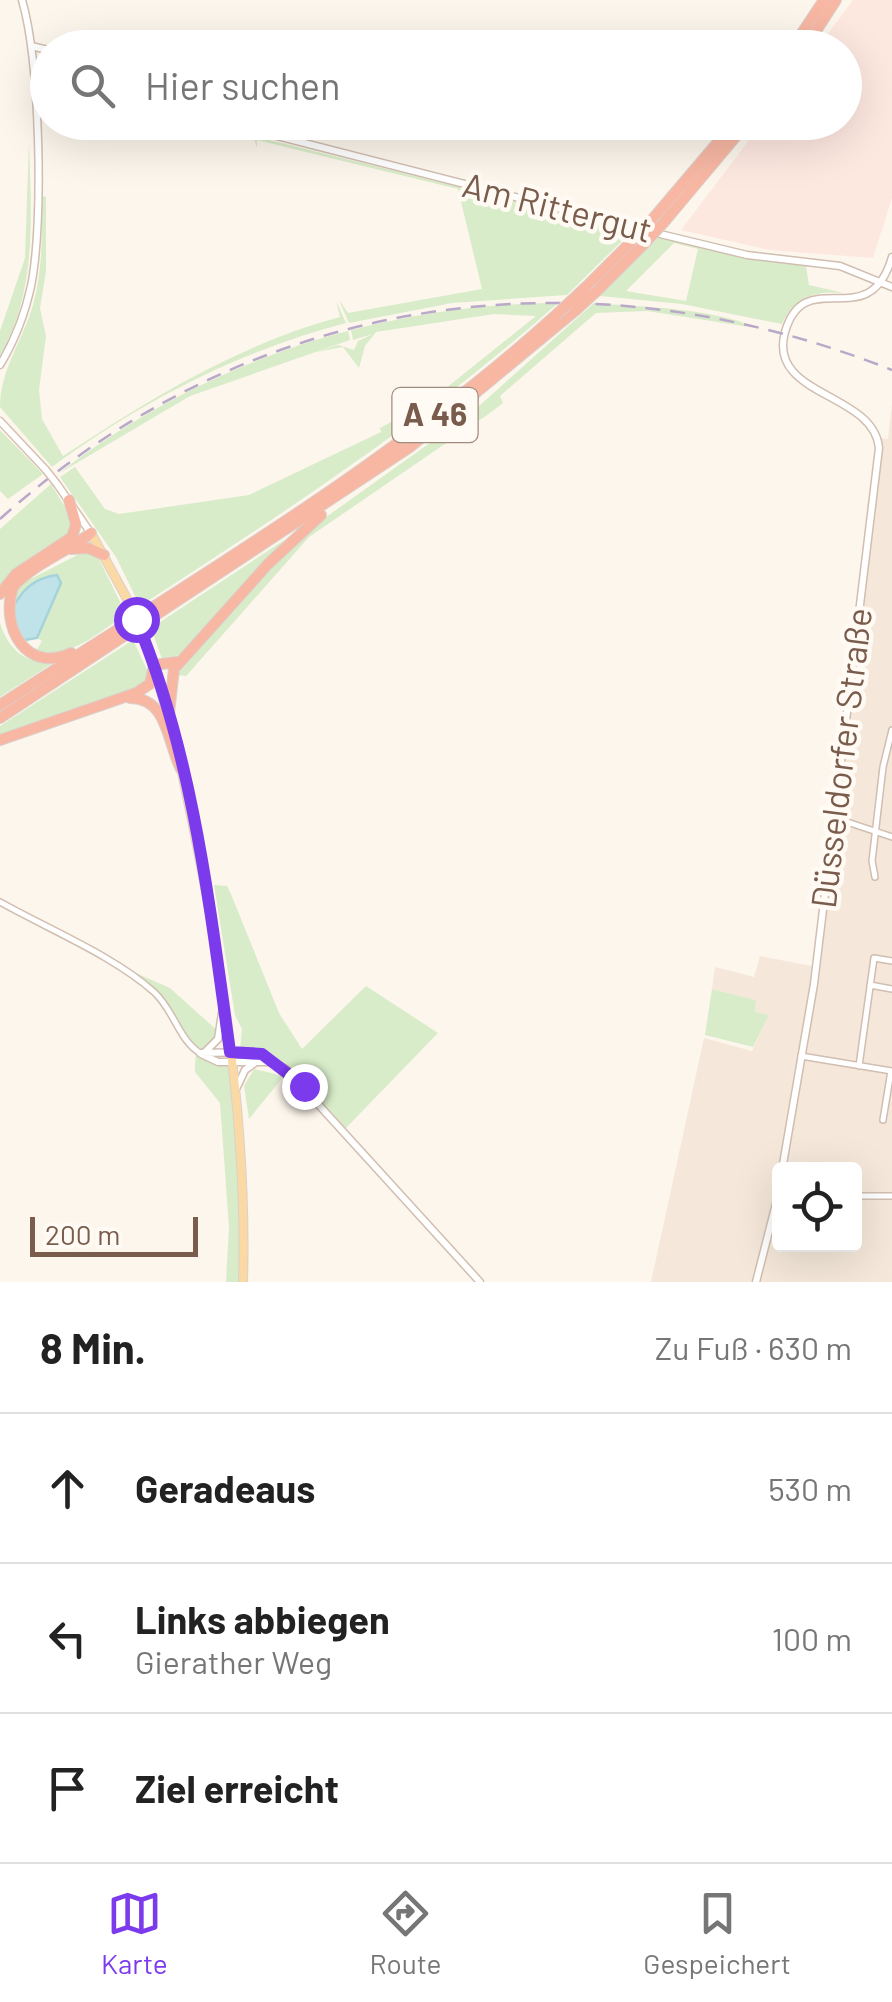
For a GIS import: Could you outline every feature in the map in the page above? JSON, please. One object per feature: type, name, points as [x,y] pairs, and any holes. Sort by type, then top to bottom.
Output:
[{"type":"highway","points":[[804,30],[824,0]]},
{"type":"highway","points":[[816,30],[836,0]]},
{"type":"highway","name":"A 46","points":[[0,705],[392,446],[556,315],[651,221],[721,140]]},
{"type":"highway","name":"A 46","points":[[0,718],[375,472],[485,390],[646,242],[733,140]]},
{"type":"highway","points":[[168,714],[169,680],[184,658],[280,552],[375,472]]},
{"type":"highway","points":[[69,500],[76,524],[68,547],[11,590],[2,614],[8,638],[27,656],[50,660],[112,632]]},
{"type":"highway","points":[[0,594],[16,574],[91,533]]},
{"type":"highway","points":[[68,547],[88,548],[104,555]]},
{"type":"highway","points":[[0,740],[147,687],[154,665],[184,658]]},
{"type":"highway","points":[[114,701],[140,698],[156,707],[181,769]]},
{"type":"main road","points":[[91,533],[148,648],[181,769],[223,1000],[236,1103],[243,1178],[242,1282]]},
{"type":"street","points":[[22,0],[30,41]]},
{"type":"street","points":[[0,365],[24,313],[34,269],[34,140]]},
{"type":"street","name":"Am Rittergut","points":[[293,140],[743,254],[843,267],[892,287]]},
{"type":"street","points":[[883,283],[892,256]]},
{"type":"street","name":"Düsseldorfer Straße","points":[[783,1162],[835,818],[879,444],[865,420],[796,375],[782,347],[789,320],[801,306],[820,298],[860,298],[883,283]]},
{"type":"street","points":[[0,421],[46,470],[91,533]]},
{"type":"street","points":[[875,877],[875,833],[883,766],[892,730]]},
{"type":"street","points":[[883,766],[892,769]]},
{"type":"street","points":[[835,818],[892,837]]},
{"type":"street","points":[[0,902],[144,984],[165,1003],[187,1044],[200,1053],[264,1060],[282,1066]]},
{"type":"street","points":[[859,1066],[874,958],[892,961]]},
{"type":"street","points":[[870,986],[892,989]]},
{"type":"street","points":[[200,1053],[211,1050],[218,1039],[223,1000]]},
{"type":"street","points":[[230,1056],[258,1053],[282,1066],[346,1128],[480,1282]]},
{"type":"street","points":[[801,1056],[892,1071],[884,1120]]},
{"type":"street","points":[[236,1103],[242,1075],[264,1060]]},
{"type":"street","points":[[862,1196],[892,1196]]},
{"type":"street","points":[[756,1282],[772,1217]]},
{"type":"shaded area","points":[[853,0],[892,0],[892,198],[873,258],[769,250],[681,230],[749,140],[862,140],[862,30],[831,30]]},
{"type":"shaded area","points":[[892,404],[892,1282],[651,1282],[704,1038],[752,1051],[768,1016],[755,1012],[756,1000],[712,989],[715,967],[754,977],[760,956],[817,967],[879,438],[888,439]]},
{"type":"green space","points":[[257,140],[633,230],[567,295],[452,303],[349,323],[339,300],[348,313],[482,289],[458,189]]},
{"type":"green space","points":[[29,141],[30,251],[21,305],[0,356],[0,331],[25,258]]},
{"type":"green space","points":[[42,196],[46,197],[46,271],[40,308],[46,336],[39,390],[42,419],[63,456],[128,414],[196,375],[266,342],[340,317],[336,301],[346,323],[267,348],[192,381],[120,421],[52,467],[0,407],[4,380],[36,291]]},
{"type":"green space","points":[[660,236],[747,258],[806,266],[809,285],[844,293],[807,297],[793,307],[782,324],[682,304],[600,296]],"holes":[[[674,243],[698,249],[686,301],[626,291]]]},
{"type":"green space","points":[[558,303],[408,424],[140,606],[116,557],[60,477],[75,467],[105,509],[119,514],[249,495],[381,432],[380,428],[430,401],[536,316],[494,314],[376,332],[365,346],[359,368],[343,347],[316,352],[338,345],[354,350],[358,341],[373,334],[353,340],[351,330],[454,310]]},
{"type":"green space","points":[[594,303],[699,312],[756,328],[647,311],[596,313],[500,396],[503,403],[309,537],[186,676],[177,675],[259,580],[322,520],[469,415]]},
{"type":"green space","points":[[348,331],[350,340],[190,396],[58,474],[124,428],[196,388],[270,355]]},
{"type":"green space","points":[[0,430],[43,474],[8,499],[0,491]]},
{"type":"green space","points":[[51,484],[71,517],[70,534],[0,587],[0,529]]},
{"type":"green space","points":[[292,535],[187,651],[163,662],[151,628]]},
{"type":"green space","points":[[85,551],[98,557],[126,614],[72,648],[36,651],[42,641],[37,638],[57,593],[11,611],[9,600],[21,584]]},
{"type":"green space","points":[[0,623],[19,653],[34,661],[53,663],[0,697]]},
{"type":"green space","points":[[133,640],[150,676],[145,685],[0,736],[0,726]]},
{"type":"green space","points":[[214,885],[227,886],[279,1013],[302,1049],[366,986],[438,1033],[344,1130],[273,1060],[240,1050],[242,1029],[235,1015]]},
{"type":"green space","points":[[95,955],[170,988],[220,1033],[208,1059],[231,1061],[239,1133],[243,1282],[226,1282],[229,1227],[220,1103],[195,1072],[195,1051],[164,1006]]},
{"type":"green space","points":[[712,989],[756,1000],[755,1012],[769,1015],[753,1047],[705,1035]]},
{"type":"green space","points":[[254,1069],[284,1076],[249,1119],[244,1086]]},
{"type":"water","points":[[57,575],[61,583],[37,638],[19,641],[11,611],[15,604],[35,582]]},
{"type":"railway","points":[[0,519],[98,443],[202,383],[311,340],[424,313],[539,303],[656,309],[774,332],[892,370]]},
{"type":"route","points":[[136,619],[154,665],[175,740],[204,881],[230,1052],[262,1054],[304,1086]]}]
